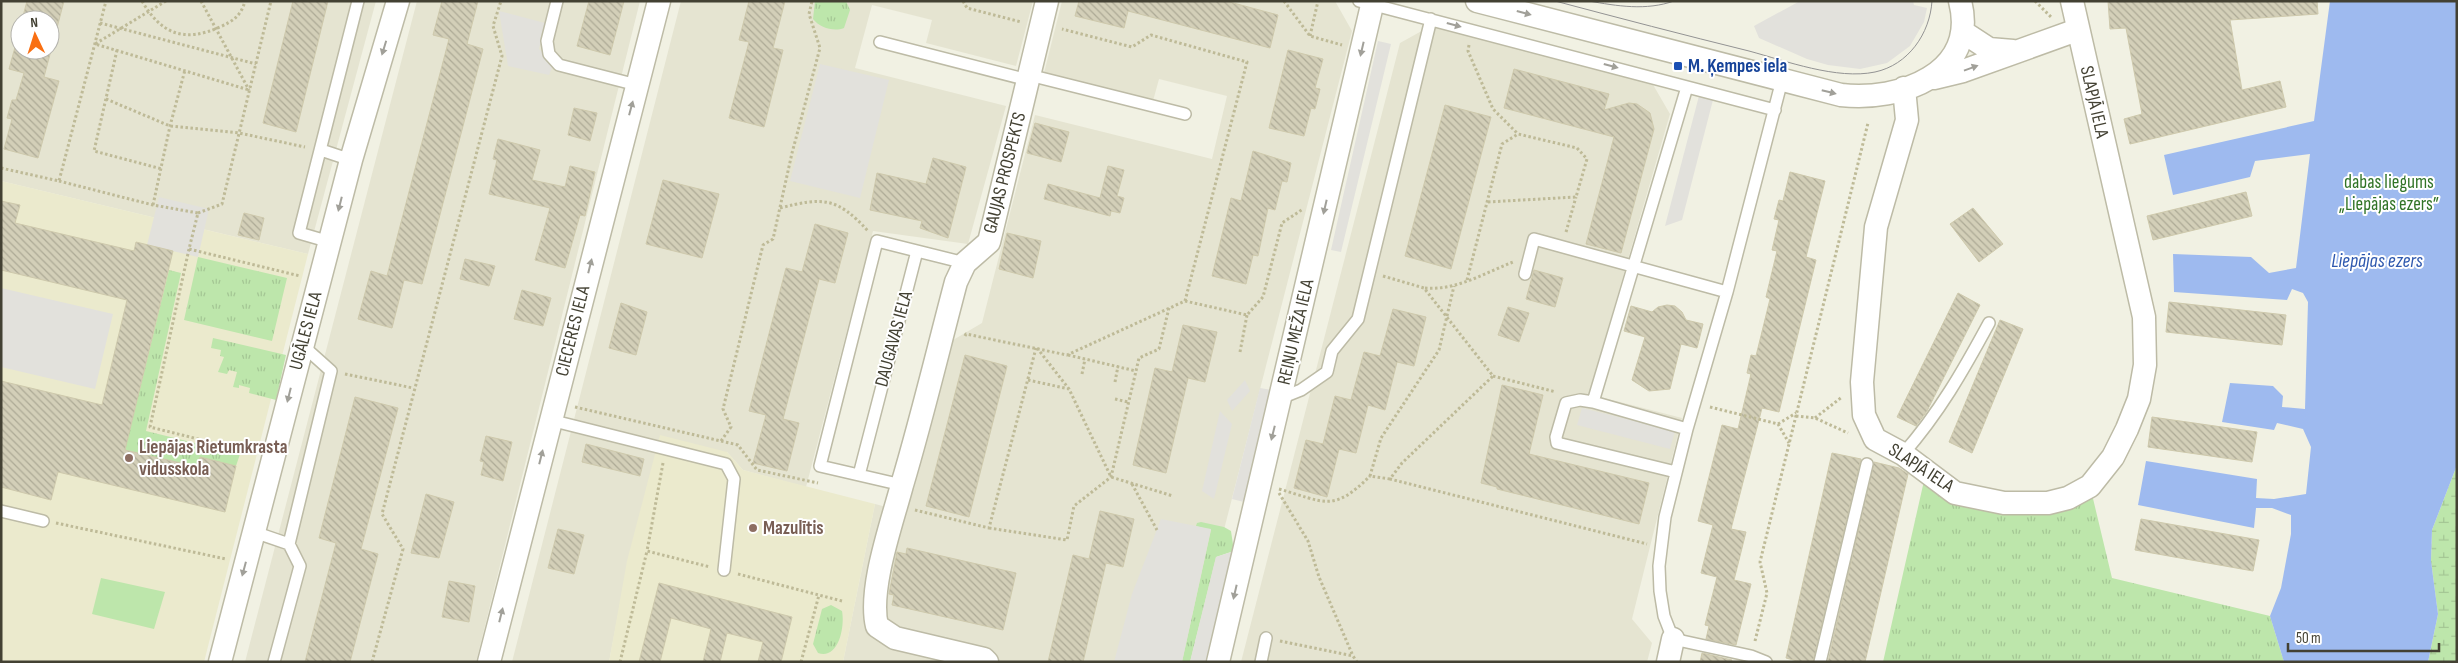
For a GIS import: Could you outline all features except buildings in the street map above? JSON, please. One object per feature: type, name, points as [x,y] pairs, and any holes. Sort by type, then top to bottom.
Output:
[{"type":"street","name":"UGĀLES IELA","points":[[220,662],[351,160],[398,1]]},
{"type":"street","name":"CIECERES IELA","points":[[489,662],[659,1]]},
{"type":"street","name":"GAUJAS PROSPEKTS","points":[[965,263],[989,242],[1028,77],[1049,32],[1047,1]]},
{"type":"street","points":[[1477,1],[1782,80],[1853,96],[1881,95],[1963,71],[2077,30]]},
{"type":"street","points":[[1914,84],[1948,66],[1958,50],[1963,32],[1960,1]]},
{"type":"street","name":"SLAPJĀ IELA","points":[[1914,84],[1894,171],[1876,227],[1862,382],[1864,415],[1875,439],[1904,454],[1955,493],[2004,503],[2048,503],[2068,498],[2090,486],[2113,457],[2139,399],[2145,365],[2144,317],[2077,30],[2072,1]]},
{"type":"street","name":"REIŅU MEŽA IELA","points":[[1218,662],[1281,398],[1368,2]]},
{"type":"street","points":[[1963,32],[1989,49],[2016,51]]},
{"type":"street","points":[[965,263],[956,282],[900,493],[875,592],[874,615],[877,626],[895,638],[984,659],[987,662]]},
{"type":"street","points":[[1668,662],[1673,639]]},
{"type":"lane","points":[[330,242],[299,233],[358,1]]},
{"type":"lane","points":[[557,1],[547,41],[549,54],[559,65],[637,85]]},
{"type":"lane","points":[[1368,2],[1775,110]]},
{"type":"lane","points":[[1281,398],[1301,390],[1327,372],[1332,351],[1358,320],[1368,272],[1431,18]]},
{"type":"lane","points":[[880,42],[1185,114]]},
{"type":"lane","points":[[1767,661],[1673,639],[1664,616],[1660,591],[1660,547],[1687,429],[1727,292],[1782,80]]},
{"type":"lane","points":[[1593,402],[1687,87]]},
{"type":"lane","points":[[321,150],[351,160]]},
{"type":"lane","points":[[1525,274],[1534,239],[1727,292]]},
{"type":"lane","points":[[900,493],[859,474],[820,466],[877,241],[965,263]]},
{"type":"lane","name":"DAUGAVAS IELA","points":[[859,474],[917,252]]},
{"type":"lane","points":[[1904,454],[1926,429],[1953,389],[1989,323]]},
{"type":"lane","points":[[274,662],[300,566],[289,544],[331,371],[302,345]]},
{"type":"lane","points":[[1676,472],[1558,443],[1556,437],[1566,403],[1580,400],[1687,429]]},
{"type":"lane","points":[[550,420],[726,464],[734,479],[724,570]]},
{"type":"lane","points":[[1820,662],[1867,464]]},
{"type":"lane","points":[[1,511],[43,521]]},
{"type":"lane","points":[[254,532],[289,544]]},
{"type":"lane","points":[[1261,662],[1266,638]]},
{"type":"path","points":[[59,181],[106,1]]},
{"type":"path","points":[[142,1],[148,12],[170,31],[192,36],[234,21],[243,10],[245,1]]},
{"type":"path","points":[[95,44],[166,1]]},
{"type":"path","points":[[201,1],[249,90]]},
{"type":"path","points":[[1,168],[154,205],[198,213],[222,204],[271,1]]},
{"type":"path","points":[[372,662],[403,549],[382,514],[413,388],[438,305],[502,56],[494,26],[501,1]]},
{"type":"path","points":[[721,441],[731,427],[723,409],[763,245],[773,238],[820,48],[809,14],[812,1]]},
{"type":"path","points":[[963,1],[967,8],[1049,32],[1059,28],[1132,47],[1151,35],[1247,62],[1185,301]]},
{"type":"path","points":[[1284,1],[1310,36],[1344,46]]},
{"type":"path","points":[[1310,36],[1318,1]]},
{"type":"path","points":[[100,23],[256,64]]},
{"type":"path","points":[[1471,29],[1468,51],[1494,109],[1518,134],[1577,148],[1587,159],[1562,247]]},
{"type":"path","points":[[1341,55],[1345,38]]},
{"type":"path","points":[[95,44],[249,90]]},
{"type":"path","points":[[117,50],[94,151],[162,169]]},
{"type":"path","points":[[154,205],[170,126],[185,70]]},
{"type":"path","points":[[106,99],[170,126],[239,133],[321,150]]},
{"type":"path","points":[[1751,656],[1767,594],[1760,562],[1868,123]]},
{"type":"path","points":[[1467,280],[1502,144],[1518,134]]},
{"type":"path","points":[[1487,202],[1576,197]]},
{"type":"path","points":[[1240,352],[1247,315],[1263,297],[1282,223],[1303,210],[1305,200]]},
{"type":"path","points":[[780,208],[802,202],[823,201],[839,205],[855,217],[877,241]]},
{"type":"path","points":[[198,213],[150,427],[261,454]]},
{"type":"path","points":[[189,249],[306,278]]},
{"type":"path","points":[[1368,272],[1424,288],[1440,290],[1530,255]]},
{"type":"path","points":[[1357,662],[1319,577],[1308,541],[1276,488],[1324,502],[1339,501],[1355,491],[1370,476],[1381,438],[1439,350],[1454,286]]},
{"type":"path","points":[[1424,288],[1493,376],[1558,392],[1566,403]]},
{"type":"path","points":[[1068,355],[1185,301],[1247,315]]},
{"type":"path","points":[[900,493],[916,510],[989,528],[1067,540],[1074,506],[1111,477],[1139,358],[1159,349],[1169,308]]},
{"type":"path","points":[[966,334],[1085,358],[1136,371]]},
{"type":"path","points":[[989,528],[1036,348]]},
{"type":"path","points":[[1036,348],[1069,389],[1111,477],[1173,496]]},
{"type":"path","points":[[1082,374],[1085,358]]},
{"type":"path","points":[[1115,382],[1118,366]]},
{"type":"path","points":[[331,371],[413,388]]},
{"type":"path","points":[[1390,479],[1402,463],[1493,376]]},
{"type":"path","points":[[1028,380],[1069,389]]},
{"type":"path","points":[[1815,418],[1862,382]]},
{"type":"path","points":[[1115,399],[1128,402]]},
{"type":"path","points":[[1694,403],[1778,424],[1796,415],[1815,418],[1852,435],[1875,439]]},
{"type":"path","points":[[1778,424],[1789,443]]},
{"type":"path","points":[[1370,476],[1390,479],[1660,547]]},
{"type":"path","points":[[1132,484],[1157,530]]},
{"type":"path","points":[[43,521],[196,551],[233,561]]},
{"type":"path","points":[[620,662],[647,551]]},
{"type":"path","points":[[801,662],[819,594]]},
{"type":"path","points":[[1266,638],[1353,656]]},
{"type":"shaded area","points":[[1,1],[376,1],[308,254],[1,181]]},
{"type":"shaded area","points":[[417,1],[640,1],[476,662],[245,662]]},
{"type":"shaded area","points":[[681,1],[1033,1],[1016,66],[926,43],[932,20],[872,5],[855,68],[1006,106],[968,244],[873,231],[806,487],[743,470],[727,452],[630,552],[609,662],[512,662]]},
{"type":"shaded area","points":[[1062,1],[1335,1],[1352,31],[1190,662],[843,662],[875,504],[905,512],[948,343],[982,323],[1035,115],[1212,159],[1227,96],[1159,79],[1153,101],[1044,73]]},
{"type":"shaded area","points":[[1800,1],[1913,1],[1914,5],[1927,8],[1924,22],[1910,46],[1887,63],[1860,69],[1828,65],[1807,59],[1759,38],[1754,26]]},
{"type":"shaded area","points":[[499,11],[545,23],[539,49],[554,63],[549,75],[508,66]]},
{"type":"shaded area","points":[[1436,23],[1648,76],[1670,114],[1589,394],[1682,418],[1632,619],[1652,643],[1647,662],[1241,662],[1400,43]]},
{"type":"shaded area","points":[[1378,41],[1391,44],[1341,252],[1331,250]]},
{"type":"shaded area","points":[[820,64],[889,80],[860,198],[790,181]]},
{"type":"shaded area","points":[[1700,92],[1714,96],[1682,220],[1665,226]]},
{"type":"shaded area","name":"Liepājas Rietumkrasta vidusskola","points":[[1,181],[308,254],[204,662],[1,662]]},
{"type":"shaded area","points":[[159,197],[209,209],[198,257],[147,245]]},
{"type":"shaded area","points":[[1,288],[113,314],[95,389],[1,367]]},
{"type":"shaded area","points":[[1245,380],[1250,391],[1232,411],[1227,400]]},
{"type":"shaded area","points":[[1260,388],[1272,390],[1244,502],[1232,499]]},
{"type":"shaded area","points":[[1582,408],[1675,431],[1670,449],[1577,425]]},
{"type":"shaded area","points":[[1220,411],[1232,424],[1214,499],[1202,491]]},
{"type":"shaded area","name":"Mazulītis","points":[[660,435],[727,452],[743,470],[875,504],[843,662],[609,662],[627,561]]},
{"type":"shaded area","points":[[1161,519],[1211,529],[1182,662],[1114,662],[1132,594]]},
{"type":"shaded area","points":[[1234,551],[1205,662],[1190,662],[1216,557]]},
{"type":"green space","points":[[815,1],[846,1],[850,10],[844,28],[832,29],[823,27],[816,22],[813,19]]},
{"type":"green space","points":[[198,257],[287,278],[272,341],[184,320]]},
{"type":"green space","points":[[169,270],[181,273],[146,431],[240,454],[236,466],[200,457],[198,467],[125,450]]},
{"type":"green space","points":[[213,338],[286,355],[276,400],[249,393],[250,388],[239,385],[239,388],[233,387],[237,372],[229,370],[227,374],[218,372],[224,357],[220,356],[221,350],[211,348]]},
{"type":"green space","points":[[2457,465],[2457,662],[2428,662],[2438,614],[2431,561],[2432,530]]},
{"type":"green space","points":[[1926,472],[2004,503],[2090,486],[2112,578],[2270,616],[2284,662],[1883,662]]},
{"type":"green space","points":[[1201,522],[1224,527],[1231,531],[1234,551],[1216,557],[1190,662],[1182,662],[1211,530],[1196,526],[1197,523]]},
{"type":"green space","points":[[101,578],[165,592],[154,629],[92,614]]},
{"type":"green space","points":[[831,605],[842,611],[841,633],[836,647],[831,652],[825,654],[818,653],[813,644],[822,609]]},
{"type":"water","name":"Liepājas ezers","points":[[2330,1],[2457,1],[2457,465],[2432,530],[2431,561],[2438,614],[2428,662],[2284,662],[2270,616],[2281,588],[2291,534],[2291,515],[2272,508],[2256,508],[2254,528],[2138,505],[2146,461],[2257,479],[2256,498],[2274,499],[2306,494],[2311,447],[2303,429],[2277,423],[2274,430],[2222,422],[2230,383],[2273,386],[2283,396],[2282,407],[2305,409],[2308,302],[2303,293],[2292,289],[2287,300],[2174,292],[2173,254],[2251,257],[2269,273],[2296,268],[2310,154],[2255,161],[2250,177],[2173,195],[2164,155],[2314,121]]},
{"type":"tram line","points":[[1555,1],[1795,64],[1844,74],[1875,72],[1898,63],[1922,36],[1927,25],[1932,1]]},
{"type":"tram line","points":[[1589,1],[1642,7],[1674,1]]},
{"type":"place","name":"M. Ķempes iela","points":[[1678,66]]},
{"type":"place","name":"Liepājas Rietumkrasta vidusskola","points":[[129,458]]},
{"type":"place","name":"Mazulītis","points":[[753,528]]},
{"type":"park label","name":"dabas liegums „Liepājas ezers”","points":[[2389,193]]}]
